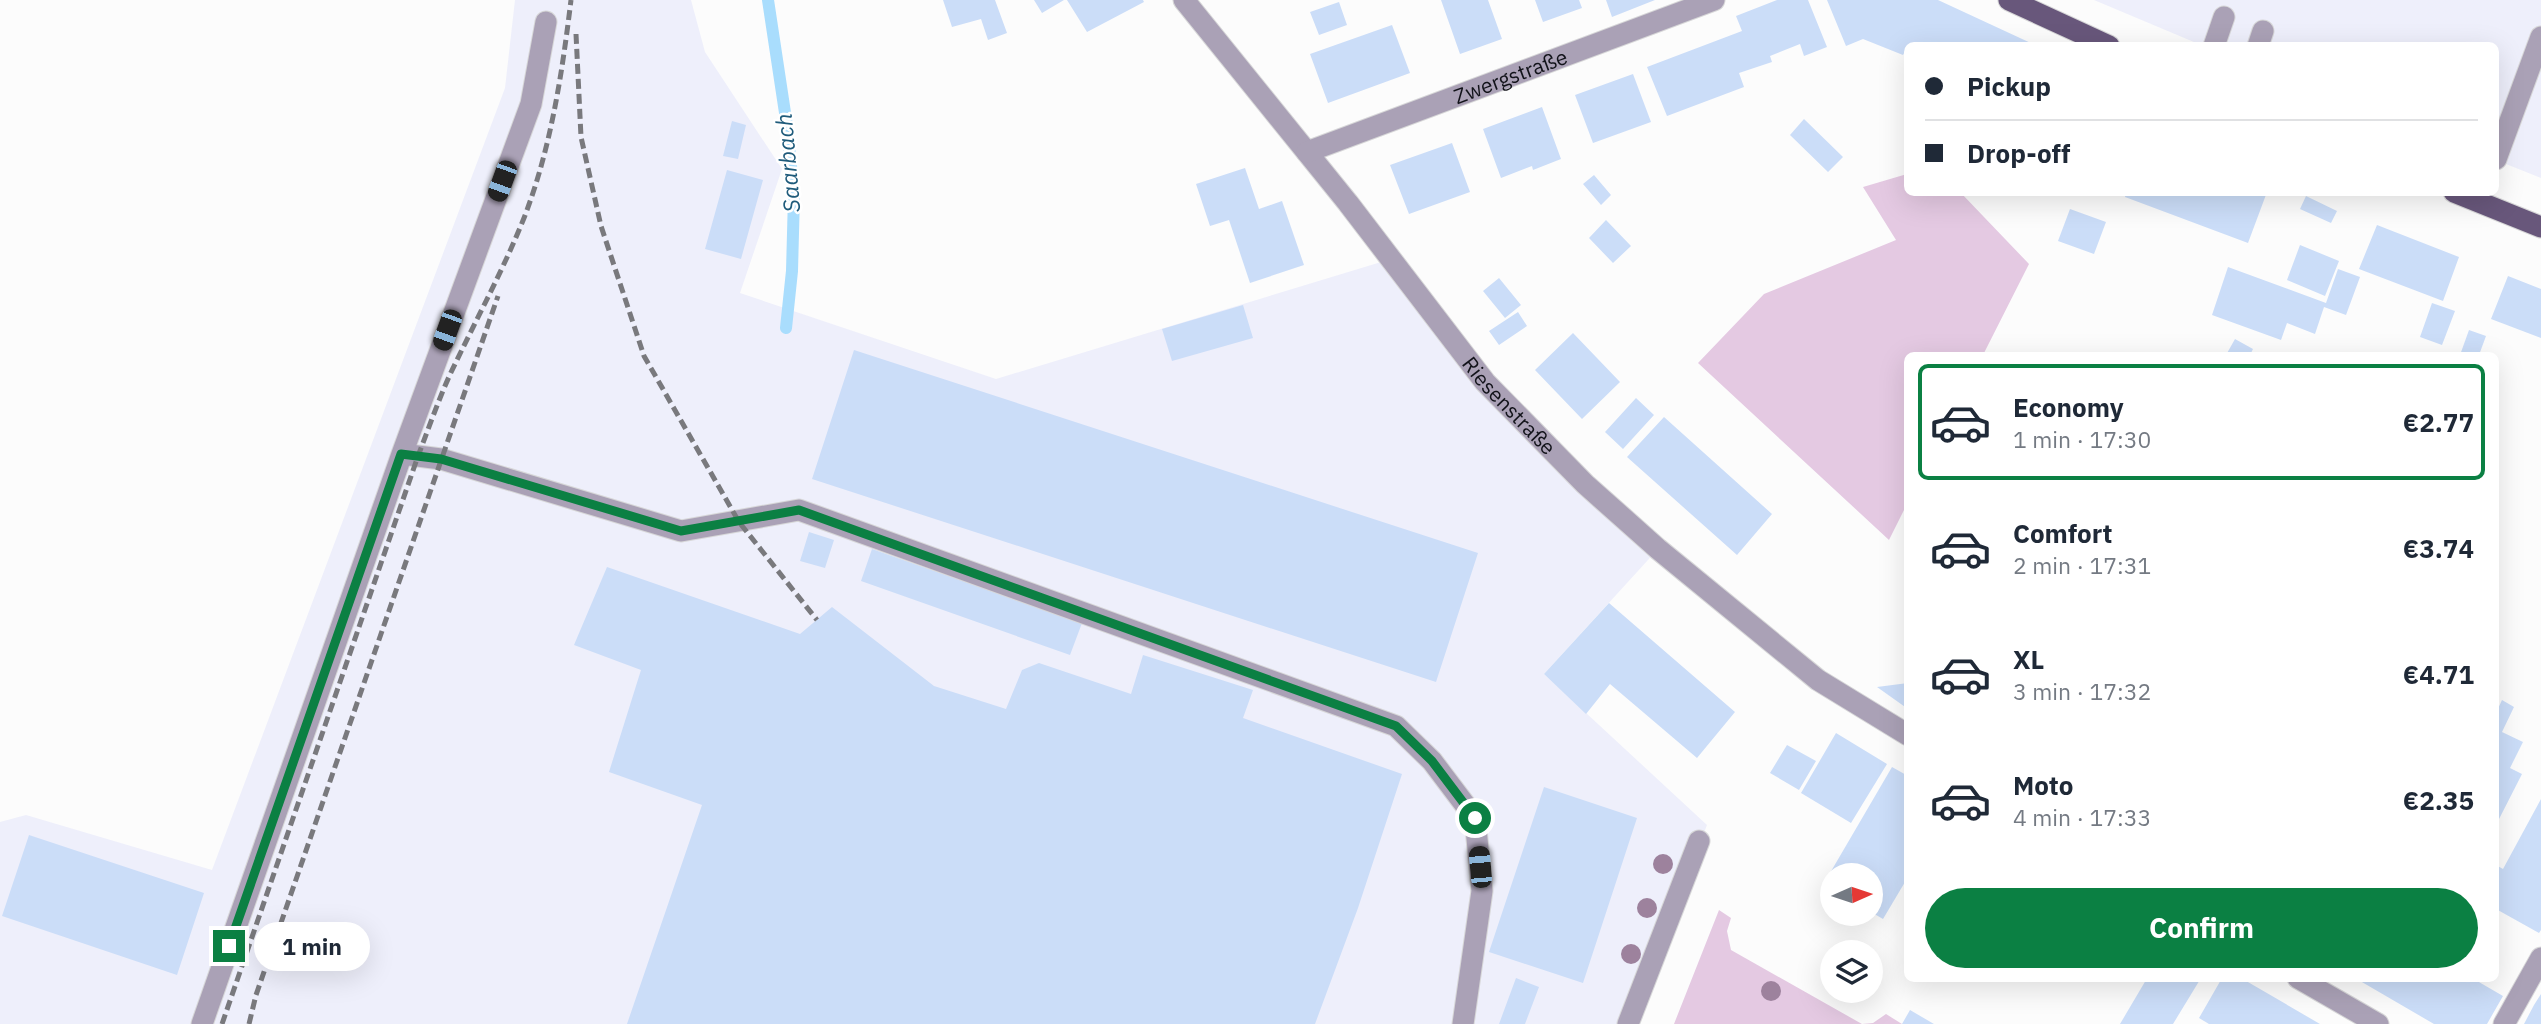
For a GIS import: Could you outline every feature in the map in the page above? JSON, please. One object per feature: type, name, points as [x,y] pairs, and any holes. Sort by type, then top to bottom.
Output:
[{"type":"main road","points":[[2009,0],[2100,42]]},
{"type":"main road","points":[[2480,198],[2541,227]]},
{"type":"street","name":"Riesenstraße","points":[[1184,0],[1307,152],[1485,382],[1585,484],[1658,549],[1818,680],[1904,733]]},
{"type":"street","name":"Zwergstraße","points":[[1307,152],[1714,0]]},
{"type":"street","points":[[2215,42],[2224,17]]},
{"type":"street","points":[[202,1024],[401,454],[531,104],[546,22]]},
{"type":"street","points":[[2499,151],[2541,37]]},
{"type":"street","points":[[401,454],[441,459],[681,531],[799,510],[1396,726],[1432,761],[1475,818],[1482,891],[1463,1024]]},
{"type":"street","points":[[1628,1024],[1699,841]]},
{"type":"street","points":[[2504,1024],[2541,958]]},
{"type":"street","points":[[2305,982],[2378,1024]]},
{"type":"shaded area","points":[[515,0],[691,0],[705,52],[782,169],[740,293],[996,379],[1391,259],[1416,294],[1658,549],[1544,674],[1707,825],[1628,1024],[0,1024],[0,822],[26,815],[212,870],[505,88]]},
{"type":"shaded area","points":[[2094,0],[2541,0],[2541,178],[2499,161],[2499,42],[2194,42]]},
{"type":"shaded area","points":[[1904,175],[1904,196],[1964,196],[2029,264],[1985,352],[1904,352],[1904,510],[1889,540],[1698,363],[1764,294],[1896,240],[1863,187]]},
{"type":"shaded area","points":[[1719,910],[1731,918],[1727,931],[1731,950],[1820,1000],[1820,1003],[1825,1003],[1862,1024],[1674,1024]]},
{"type":"shaded area","points":[[1886,1014],[1902,1024],[1862,1024],[1873,1023]]},
{"type":"building","points":[[943,0],[995,0],[1007,33],[988,40],[981,19],[952,27]]},
{"type":"building","points":[[1034,0],[1064,0],[1042,13]]},
{"type":"building","points":[[1067,0],[1143,0],[1144,2],[1087,32]]},
{"type":"building","points":[[1441,0],[1488,0],[1502,39],[1460,54]]},
{"type":"building","points":[[1535,0],[1579,0],[1582,8],[1543,22]]},
{"type":"building","points":[[1606,0],[1655,0],[1612,17]]},
{"type":"building","points":[[1777,0],[1808,0],[1827,47],[1804,56],[1800,44],[1770,56],[1772,62],[1739,73],[1744,87],[1667,116],[1647,67],[1742,31],[1736,16]]},
{"type":"building","points":[[1827,0],[1938,0],[2028,42],[1904,42],[1903,55],[1863,39],[1846,46]]},
{"type":"building","points":[[1339,2],[1347,25],[1319,35],[1310,12]]},
{"type":"building","points":[[1392,25],[1410,73],[1328,103],[1310,54]]},
{"type":"building","points":[[1633,74],[1651,122],[1593,143],[1575,95]]},
{"type":"building","points":[[1542,107],[1561,159],[1501,178],[1483,129]]},
{"type":"building","points":[[1804,119],[1843,157],[1828,172],[1790,135]]},
{"type":"building","points":[[732,121],[746,125],[738,159],[723,156]]},
{"type":"building","points":[[1452,143],[1470,192],[1409,214],[1390,165]]},
{"type":"building","points":[[1245,168],[1259,209],[1282,201],[1304,265],[1250,283],[1229,220],[1210,226],[1196,184]]},
{"type":"building","points":[[727,170],[763,180],[741,259],[705,249]]},
{"type":"building","points":[[1594,175],[1611,195],[1601,205],[1583,184]]},
{"type":"building","points":[[2125,196],[2266,196],[2248,243]]},
{"type":"building","points":[[2306,196],[2337,211],[2331,223],[2300,209]]},
{"type":"building","points":[[2070,209],[2106,222],[2094,254],[2058,241]]},
{"type":"building","points":[[1606,220],[1631,246],[1613,263],[1589,238]]},
{"type":"building","points":[[2377,225],[2459,257],[2443,301],[2359,269]]},
{"type":"building","points":[[2300,245],[2339,261],[2325,296],[2287,280]]},
{"type":"building","points":[[2228,267],[2326,303],[2338,269],[2360,277],[2346,315],[2324,307],[2315,334],[2287,323],[2281,340],[2212,315]]},
{"type":"building","points":[[2508,276],[2541,289],[2541,338],[2491,319]]},
{"type":"building","points":[[1499,278],[1521,305],[1505,318],[1483,291]]},
{"type":"building","points":[[2432,303],[2455,311],[2442,345],[2420,337]]},
{"type":"building","points":[[1243,305],[1253,338],[1172,361],[1162,329]]},
{"type":"building","points":[[1518,312],[1527,326],[1499,345],[1489,331]]},
{"type":"building","points":[[2469,330],[2486,336],[2480,352],[2461,352]]},
{"type":"building","points":[[1573,333],[1620,382],[1582,419],[1535,370]]},
{"type":"building","points":[[2235,339],[2253,349],[2252,352],[2228,352]]},
{"type":"building","points":[[854,350],[1478,553],[1436,682],[812,479]]},
{"type":"building","points":[[1636,398],[1654,415],[1623,449],[1605,432]]},
{"type":"building","points":[[1664,417],[1772,514],[1737,555],[1627,457]]},
{"type":"building","points":[[809,532],[834,540],[825,568],[800,561]]},
{"type":"building","points":[[872,549],[1082,623],[1070,655],[861,581]]},
{"type":"building","points":[[607,567],[800,634],[832,607],[934,686],[1006,709],[1022,670],[1039,663],[1131,694],[1143,655],[1253,690],[1243,718],[1402,774],[1358,908],[1315,1024],[627,1024],[702,805],[609,772],[641,670],[574,645]]},
{"type":"building","points":[[1609,603],[1735,712],[1697,758],[1610,684],[1586,714],[1544,674]]},
{"type":"building","points":[[1904,684],[1904,706],[1877,687]]},
{"type":"building","points":[[2502,700],[2514,707],[2502,732],[2523,742],[2510,768],[2522,774],[2499,819],[2499,706]]},
{"type":"building","points":[[1836,733],[1887,764],[1851,823],[1801,793]]},
{"type":"building","points":[[1787,745],[1816,761],[1799,790],[1770,773]]},
{"type":"building","points":[[1892,767],[1904,774],[1904,884],[1883,919],[1883,863],[1836,863]]},
{"type":"building","points":[[1544,787],[1637,818],[1583,983],[1489,952]]},
{"type":"building","points":[[2541,799],[2539,933],[2499,911],[2499,867],[2503,869]]},
{"type":"building","points":[[29,835],[204,893],[177,975],[2,916]]},
{"type":"building","points":[[1516,978],[1539,987],[1525,1024],[1499,1024]]},
{"type":"building","points":[[2145,982],[2199,982],[2173,1024],[2120,1024]]},
{"type":"building","points":[[2220,982],[2248,982],[2320,1024],[2209,1024],[2199,1018]]},
{"type":"building","points":[[2362,982],[2479,982],[2503,996],[2487,1024],[2434,1024]]},
{"type":"building","points":[[2541,994],[2541,1024],[2524,1024],[2534,1005]]},
{"type":"building","points":[[1910,1010],[1934,1024],[1902,1024]]},
{"type":"waterway","name":"Saarbach","points":[[768,0],[787,126],[794,196],[792,271],[786,328]]},
{"type":"railway","points":[[222,1024],[418,456],[445,385],[508,255],[533,192],[554,110],[571,0]]},
{"type":"railway","points":[[576,34],[581,137],[601,226],[644,356],[739,522],[817,620]]},
{"type":"railway","points":[[249,1024],[256,995],[498,296]]},
{"type":"route","points":[[229,946],[401,454],[441,459],[681,531],[799,510],[1396,726],[1432,761],[1475,818]]}]
